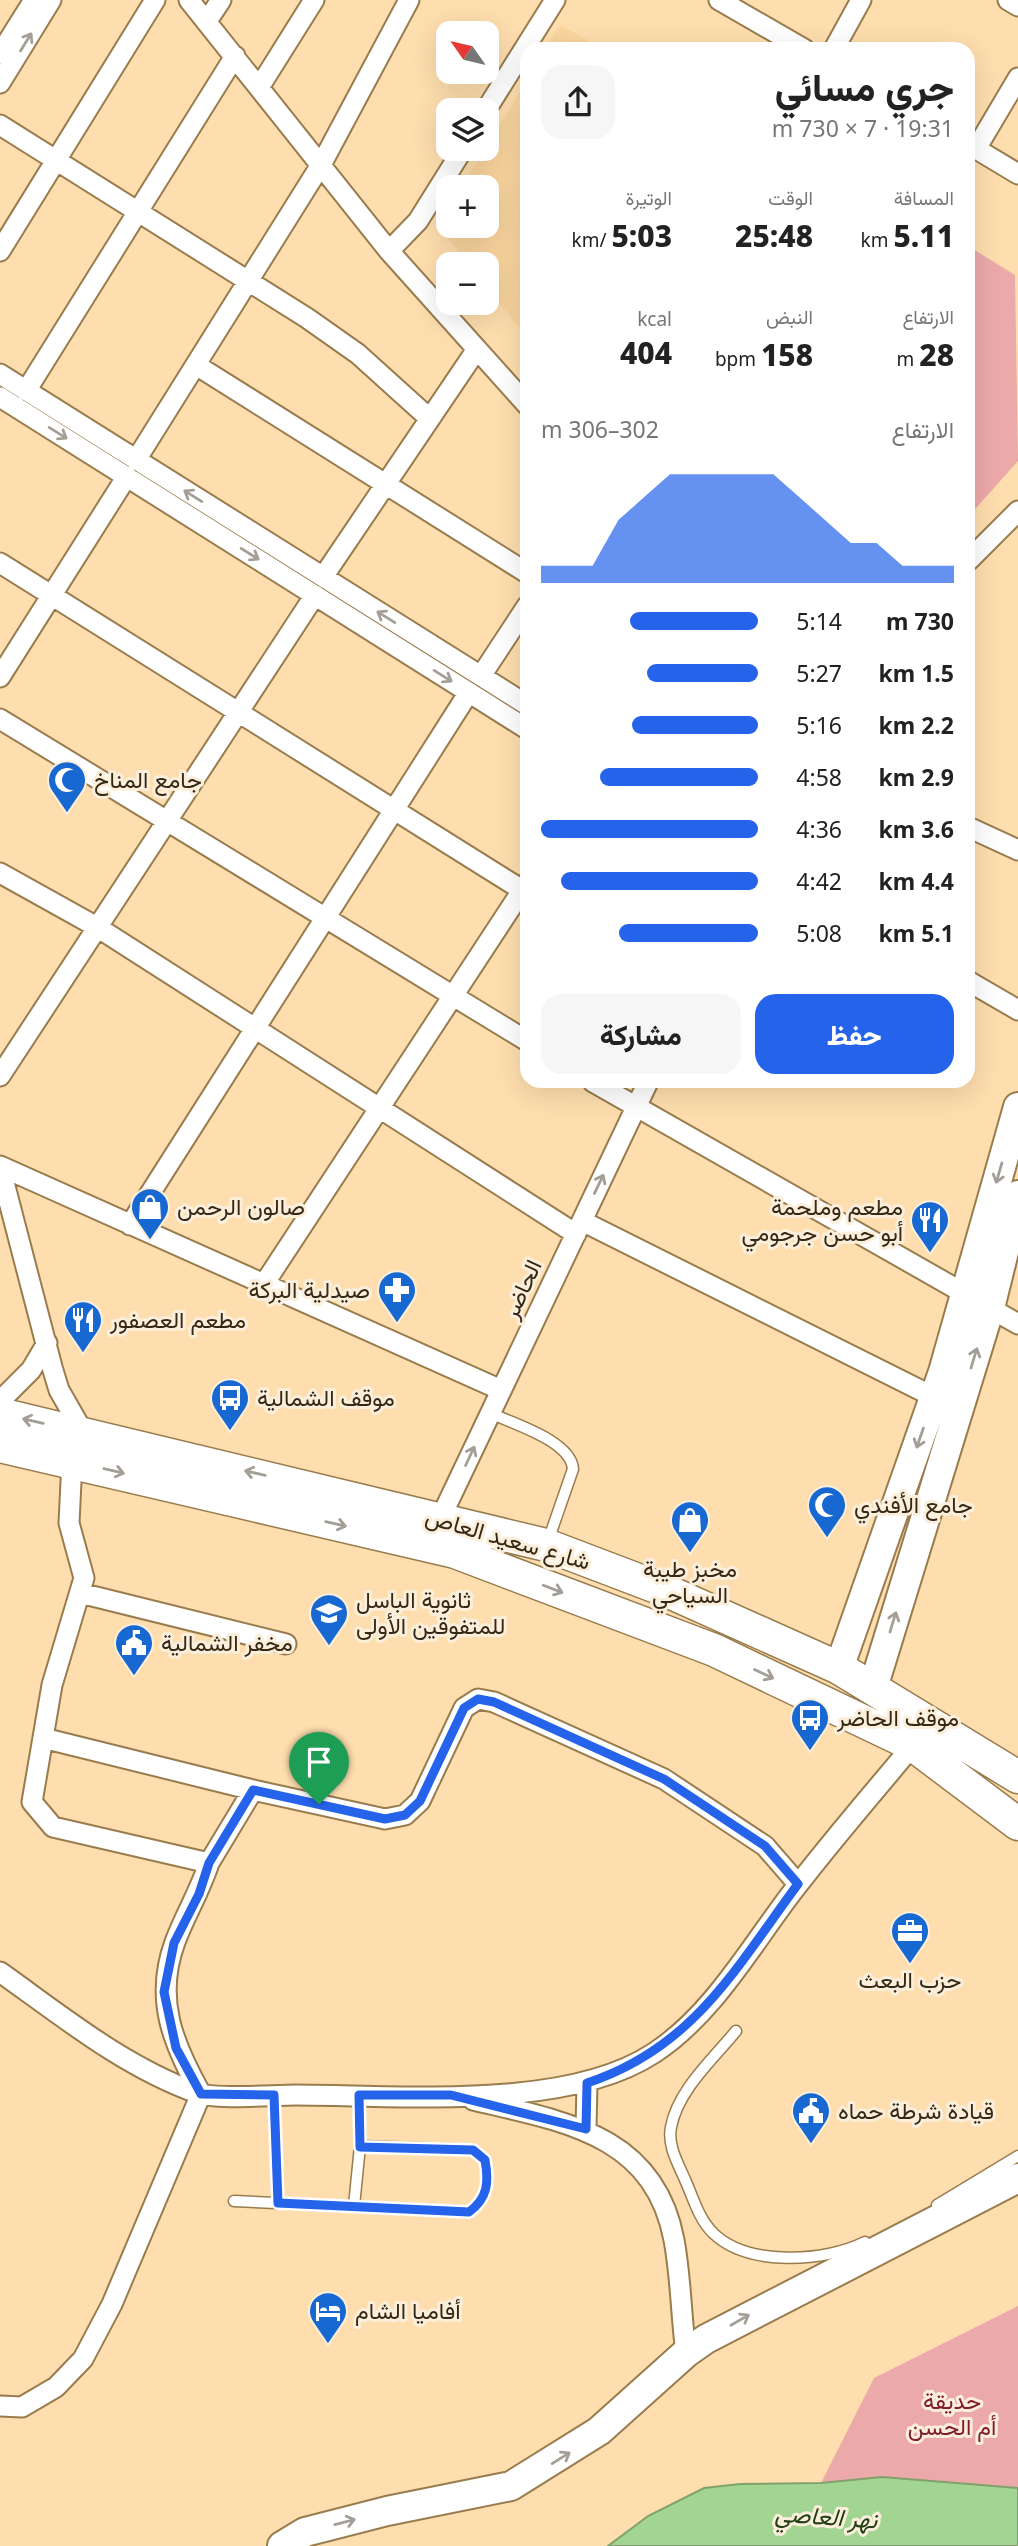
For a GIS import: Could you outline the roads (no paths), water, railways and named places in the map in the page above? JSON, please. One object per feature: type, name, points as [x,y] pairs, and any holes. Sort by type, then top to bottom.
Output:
[{"type":"main road","points":[[839,1668],[934,1397],[1018,1107]]},
{"type":"main road","points":[[873,1688],[990,1308],[1018,1195]]},
{"type":"main road","name":"شارع سعيد العاص","points":[[0,1414],[78,1447],[441,1517],[546,1545],[667,1591],[839,1668],[1018,1777]]},
{"type":"main road","points":[[0,1446],[78,1447],[455,1552],[714,1650],[913,1745],[1018,1824]]},
{"type":"main road","points":[[282,2546],[297,2535],[317,2529],[387,2511],[511,2486],[599,2431],[685,2353],[755,2311],[1018,2178]]},
{"type":"street","points":[[3,44],[34,0]]},
{"type":"street","points":[[0,83],[51,0]]},
{"type":"street","points":[[0,251],[155,0]]},
{"type":"street","points":[[189,0],[322,163],[389,251],[520,397]]},
{"type":"street","points":[[207,21],[221,0]]},
{"type":"street","points":[[260,86],[314,0]]},
{"type":"street","points":[[0,677],[322,163],[409,0]]},
{"type":"street","points":[[529,42],[555,0]]},
{"type":"street","points":[[719,0],[792,42]]},
{"type":"street","points":[[838,42],[861,0]]},
{"type":"street","points":[[1008,0],[1018,6]]},
{"type":"street","points":[[26,391],[234,56]]},
{"type":"street","points":[[494,98],[520,56]]},
{"type":"street","points":[[975,142],[1018,78]]},
{"type":"street","points":[[0,125],[249,279],[358,354],[430,419]]},
{"type":"street","points":[[975,149],[1018,174]]},
{"type":"street","points":[[389,251],[418,221],[456,161]]},
{"type":"street","points":[[0,1076],[477,349]]},
{"type":"street","points":[[196,365],[520,569]]},
{"type":"street","points":[[0,374],[131,468]]},
{"type":"street","points":[[0,397],[131,468],[319,586],[520,701]]},
{"type":"street","points":[[975,554],[1018,511]]},
{"type":"street","points":[[0,563],[394,810],[520,885]]},
{"type":"street","points":[[319,586],[469,692],[520,725]]},
{"type":"street","points":[[481,676],[520,617]]},
{"type":"street","points":[[130,1225],[469,692]]},
{"type":"street","points":[[0,719],[520,1037]]},
{"type":"street","points":[[975,830],[1018,850]]},
{"type":"street","points":[[0,873],[97,927],[380,1108],[579,1227],[934,1397]]},
{"type":"street","points":[[264,1284],[520,895]]},
{"type":"street","points":[[975,985],[1018,1010]]},
{"type":"street","points":[[603,1088],[1018,1324]]},
{"type":"street","name":"الحاضر","points":[[441,1517],[646,1088]]},
{"type":"street","points":[[0,1166],[501,1390]]},
{"type":"street","points":[[0,1166],[59,1390],[78,1447],[69,1523],[84,1577],[52,1685],[32,1802],[53,1827],[209,1863]]},
{"type":"street","points":[[0,1401],[27,1376],[47,1343]]},
{"type":"street","points":[[80,1593],[286,1644]]},
{"type":"street","points":[[43,1738],[253,1790],[385,1819],[405,1815],[420,1801],[464,1708],[478,1699],[494,1702],[664,1779],[765,1846],[798,1884]]},
{"type":"street","points":[[0,1972],[148,2073],[201,2094],[451,2095],[550,2090],[587,2083],[617,2073],[654,2053],[689,2025],[798,1884],[913,1745]]},
{"type":"street","points":[[201,2094],[176,2048],[164,1992],[174,1943],[199,1894],[209,1863],[253,1790]]},
{"type":"street","points":[[586,2129],[587,2083]]},
{"type":"street","points":[[0,2406],[22,2407],[56,2387],[83,2359],[112,2304],[201,2094]]},
{"type":"street","points":[[451,2095],[586,2129],[635,2165],[663,2204],[675,2241],[685,2353]]},
{"type":"lane","points":[[490,1413],[564,1448],[573,1461],[573,1469],[546,1545]]},
{"type":"lane","points":[[736,2031],[681,2099],[671,2125],[669,2140],[701,2219],[715,2235],[730,2245],[764,2257],[800,2257],[857,2246],[880,2235]]},
{"type":"lane","points":[[274,2095],[278,2203]]},
{"type":"lane","points":[[354,2206],[360,2147],[359,2095]]},
{"type":"lane","points":[[234,2201],[469,2212],[481,2203],[488,2182],[485,2160],[473,2150],[360,2147]]},
{"type":"lane","points":[[926,2212],[1018,2156]]},
{"type":"water","name":"نهر العاصي","points":[[882,2477],[1018,2488],[1018,2546],[608,2546],[648,2516],[704,2488],[740,2484],[821,2483]]},
{"type":"place","name":"جامع المناخ","points":[[67,814]]},
{"type":"place","name":"صالون الرحمن","points":[[150,1241]]},
{"type":"place","name":"مطعم وملحمة أبو حسن جرجومي","points":[[930,1254]]},
{"type":"place","name":"صيدلية البركة","points":[[397,1324]]},
{"type":"place","name":"مطعم العصفور","points":[[83,1354]]},
{"type":"place","name":"موقف الشمالية","points":[[230,1432]]},
{"type":"place","name":"جامع الأفندي","points":[[827,1539]]},
{"type":"place","name":"مخبز طيبة السياحي","points":[[690,1554]]},
{"type":"place","name":"ثانوية الباسل للمتفوقين الأولى","points":[[329,1647]]},
{"type":"place","name":"مخفر الشمالية","points":[[134,1677]]},
{"type":"place","name":"موقف الحاضر","points":[[810,1752]]},
{"type":"place","name":"حزب البعث","points":[[910,1965]]},
{"type":"place","name":"قيادة شرطة حماه","points":[[811,2145]]},
{"type":"place","name":"أفاميا الشام","points":[[328,2345]]},
{"type":"park label","name":"حديقة أم الحسن","points":[[952,2414]]}]
